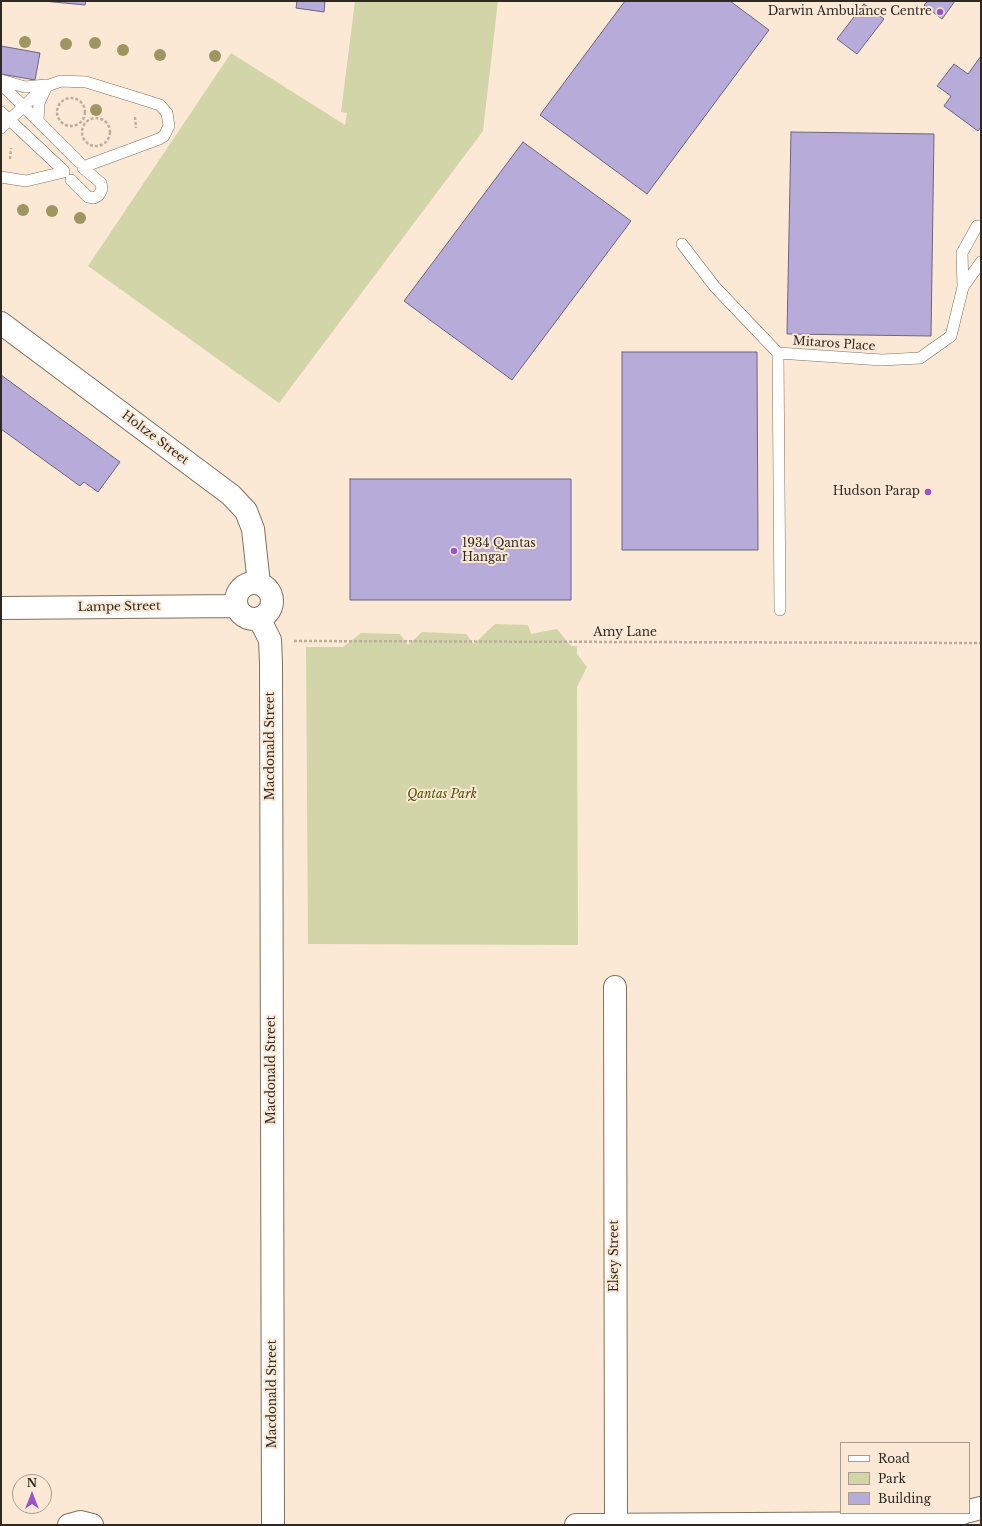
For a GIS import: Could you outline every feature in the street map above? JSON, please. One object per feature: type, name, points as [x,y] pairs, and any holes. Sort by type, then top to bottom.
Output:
[{"type":"street","name":"Holtze Street","points":[[1,323],[231,495],[246,511],[253,529],[259,584]]},
{"type":"street","points":[[254,583],[259,584],[268,590],[272,601],[268,612],[259,618],[253,619],[243,616],[236,606],[236,595],[243,586],[254,583]]},
{"type":"street","name":"Lampe Street","points":[[1,608],[236,606]]},
{"type":"street","name":"Macdonald Street","points":[[259,618],[270,640],[274,1525]]},
{"type":"street","name":"Elsey Street","points":[[614,987],[616,1524]]},
{"type":"street","points":[[970,1511],[981,1508]]},
{"type":"street","points":[[576,1525],[928,1524],[960,1514]]},
{"type":"street","points":[[69,1525],[80,1522],[92,1525]]},
{"type":"lane","points":[[1,80],[25,87],[47,85],[61,80],[86,82],[154,103],[160,106],[167,113],[169,126],[164,136],[159,140],[82,166],[73,161],[68,163],[67,174]]},
{"type":"lane","points":[[1,84],[82,166],[101,183],[102,189],[99,195],[94,198],[88,197],[67,174],[1,112]]},
{"type":"lane","points":[[1,128],[47,85]]},
{"type":"lane","points":[[38,121],[39,103],[47,85]]},
{"type":"lane","points":[[1,177],[26,181],[67,174],[80,179],[83,174],[82,166]]},
{"type":"lane","name":"Mitaros Place","points":[[682,244],[715,287],[778,353],[882,360],[920,358],[950,336],[963,286],[962,252],[977,226],[981,226]]},
{"type":"lane","name":"Mitaros Place","points":[[963,286],[981,262]]},
{"type":"lane","points":[[778,353],[780,610]]},
{"type":"path","points":[[66,100],[78,100],[85,111],[82,120],[72,126],[64,124],[58,117],[60,105],[66,100]]},
{"type":"path","points":[[94,118],[98,118],[106,123],[110,131],[105,143],[93,146],[87,142],[82,135],[86,123],[94,118]]},
{"type":"path","points":[[82,120],[86,123]]},
{"type":"path","name":"Amy Lane","points":[[270,640],[981,642]]},
{"type":"green space","points":[[355,1],[498,1],[483,131],[279,403],[88,266],[231,53],[345,125],[347,113],[341,112]]},
{"type":"green space","name":"Qantas Park","points":[[495,624],[528,625],[531,634],[557,629],[571,646],[577,646],[577,654],[587,667],[577,687],[578,945],[308,944],[306,647],[343,647],[361,633],[400,634],[408,645],[422,632],[466,634],[474,644]]},
{"type":"building","points":[[43,1],[86,1],[85,5]]},
{"type":"building","points":[[297,1],[325,1],[324,12],[296,8]]},
{"type":"building","points":[[625,1],[730,1],[769,30],[647,194],[540,115]]},
{"type":"building","name":"Darwin Ambulance Centre","points":[[928,1],[955,1],[942,19],[924,5]]},
{"type":"building","points":[[864,4],[884,19],[857,54],[837,39]]},
{"type":"building","points":[[1,46],[40,53],[35,80],[1,74]]},
{"type":"building","points":[[981,56],[981,127],[978,131],[944,106],[951,96],[937,86],[954,64],[968,74]]},
{"type":"building","points":[[791,132],[934,134],[931,336],[787,334]]},
{"type":"building","points":[[523,142],[631,221],[512,380],[404,301]]},
{"type":"building","points":[[622,352],[757,352],[758,550],[622,550]]},
{"type":"building","points":[[1,375],[120,462],[98,492],[84,482],[80,486],[1,429]]},
{"type":"building","points":[[350,479],[571,479],[571,600],[350,600]]},
{"type":"place","name":"Darwin Ambulance Centre","points":[[940,12]]},
{"type":"place","name":"Hudson Parap","points":[[928,492]]},
{"type":"place","name":"1934 Qantas Hangar","points":[[454,551]]}]
